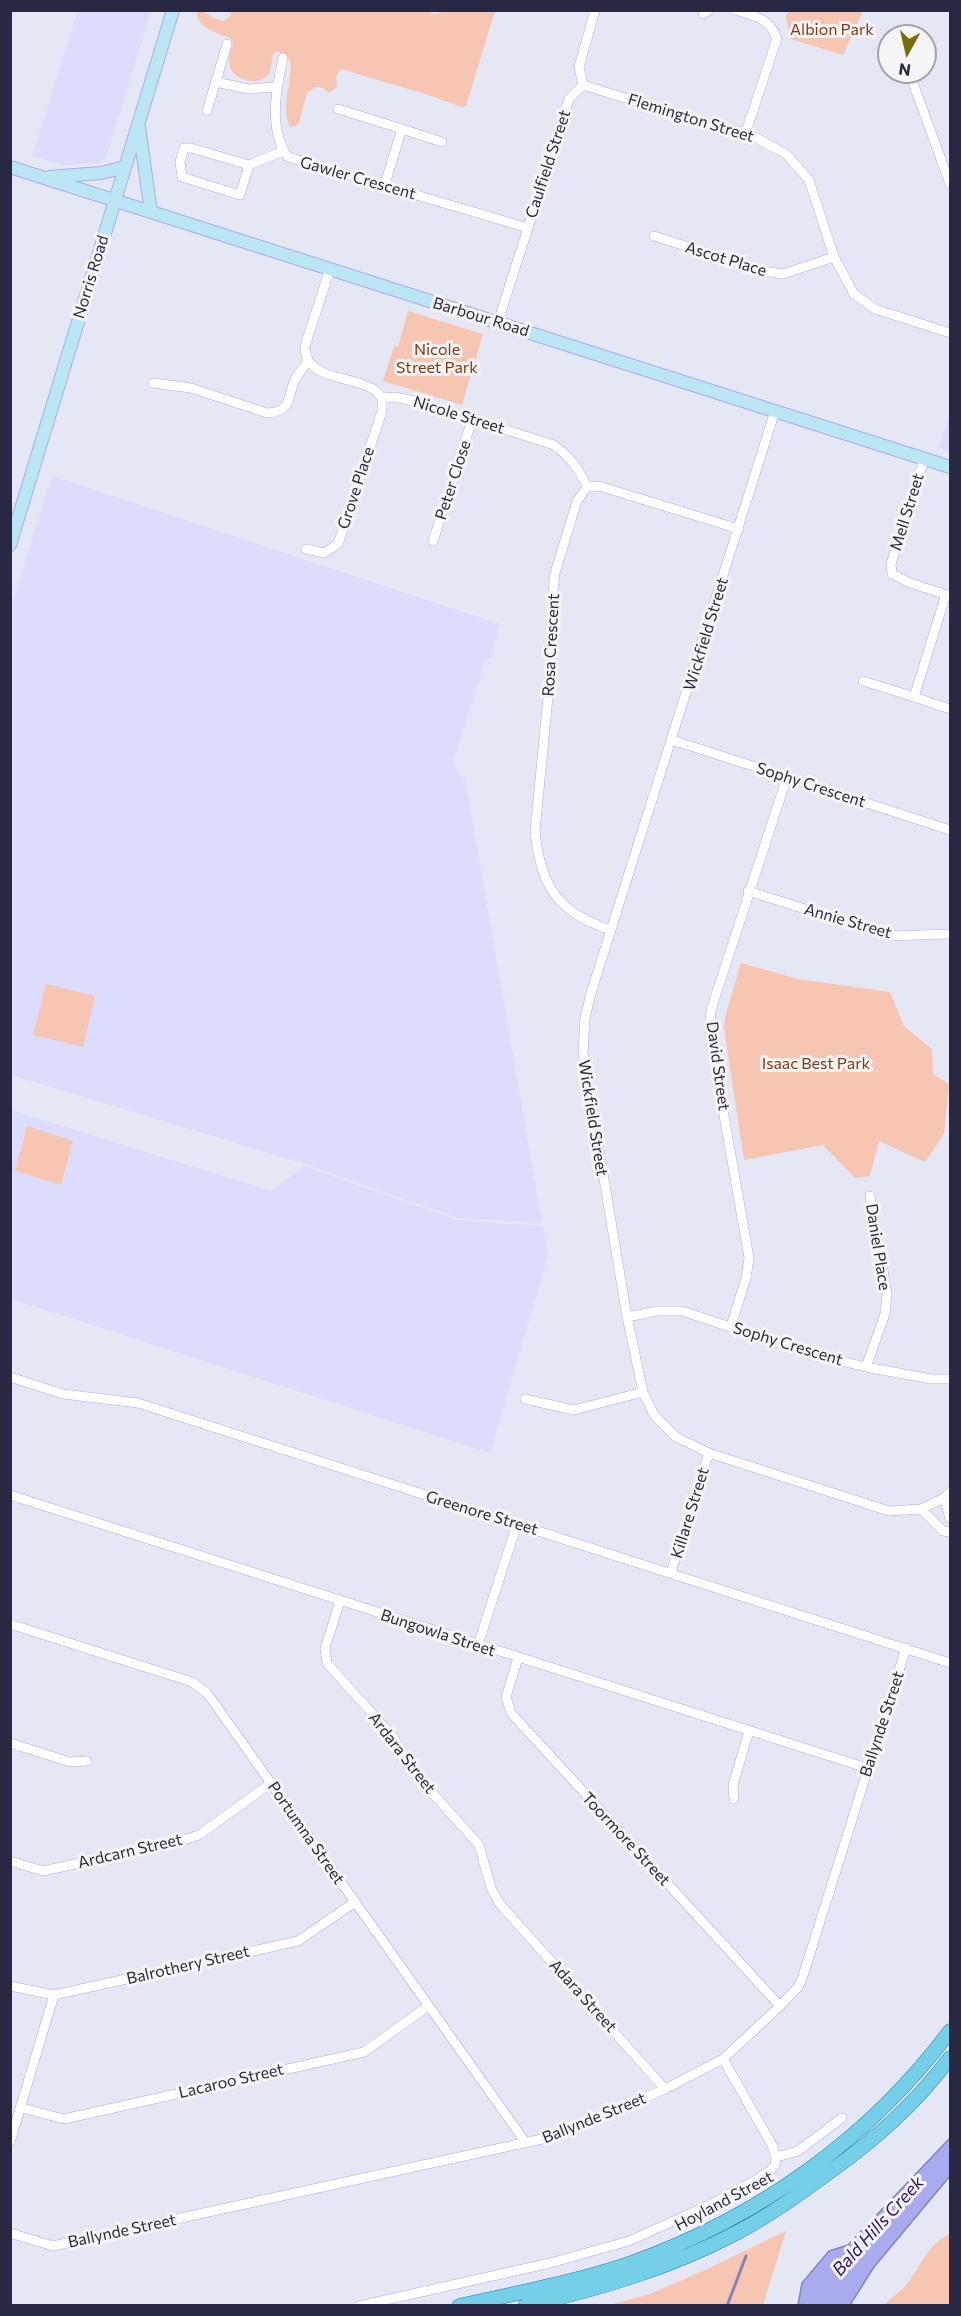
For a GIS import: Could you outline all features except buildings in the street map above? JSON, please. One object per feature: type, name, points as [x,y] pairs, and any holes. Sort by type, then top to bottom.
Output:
[{"type":"main road","name":"Hoyland Street","points":[[459,2306],[552,2285],[630,2263],[703,2234],[747,2210],[831,2155],[864,2127],[902,2089],[951,2031]]},
{"type":"main road","name":"Hoyland Street","points":[[525,2306],[593,2289],[654,2270],[704,2249],[763,2218],[858,2151],[908,2109],[951,2058]]},
{"type":"street","name":"Norris Road","points":[[10,544],[173,10]]},
{"type":"street","points":[[583,85],[579,67],[595,10]]},
{"type":"street","points":[[735,10],[762,18],[771,25],[777,38],[746,132]]},
{"type":"street","points":[[207,111],[227,44]]},
{"type":"street","name":"Gawler Crescent","points":[[283,58],[277,87],[276,126],[279,144],[288,157],[528,228]]},
{"type":"street","points":[[216,82],[248,89],[277,87]]},
{"type":"street","points":[[914,84],[951,184]]},
{"type":"street","name":"Flemington Street","points":[[583,85],[725,129],[746,132],[788,155],[809,180],[834,257],[854,294],[875,309],[951,333]]},
{"type":"street","name":"Caulfield Street","points":[[498,322],[569,99],[583,85]]},
{"type":"street","points":[[338,109],[442,142]]},
{"type":"street","points":[[138,124],[151,212]]},
{"type":"street","points":[[384,187],[402,129]]},
{"type":"street","points":[[249,165],[240,195],[182,177],[180,162],[184,148],[249,165],[283,151]]},
{"type":"street","name":"Barbour Road","points":[[10,167],[951,467]]},
{"type":"street","points":[[42,177],[102,173],[125,167]]},
{"type":"street","name":"Ascot Place","points":[[654,236],[763,271],[783,274],[834,257]]},
{"type":"street","points":[[153,383],[191,388],[267,413],[278,412],[285,408],[295,379],[308,362],[304,356],[305,346],[330,269]]},
{"type":"street","name":"Nicole Street","points":[[308,362],[315,369],[369,386],[382,398],[395,397],[415,401],[554,445],[568,456],[580,472],[587,488]]},
{"type":"street","name":"Grove Place","points":[[306,549],[324,553],[338,544],[382,411],[382,398]]},
{"type":"street","name":"Wickfield Street","points":[[775,411],[589,1001],[585,1018],[583,1053],[627,1317],[643,1392],[654,1415],[676,1437],[709,1453],[889,1511],[921,1509],[947,1495],[951,1518]]},
{"type":"street","name":"Peter Close","points":[[434,541],[472,420]]},
{"type":"street","name":"Mell Street","points":[[924,459],[891,564],[892,574],[909,583],[948,595]]},
{"type":"street","points":[[587,488],[599,486],[739,529]]},
{"type":"street","name":"Rosa Crescent","points":[[587,488],[577,501],[554,582],[554,635],[535,831],[537,848],[550,888],[566,908],[578,917],[611,930]]},
{"type":"street","points":[[914,697],[948,595]]},
{"type":"street","points":[[863,681],[951,710]]},
{"type":"street","name":"Sophy Crescent","points":[[672,740],[951,830]]},
{"type":"street","name":"David Street","points":[[731,1326],[746,1278],[748,1258],[710,1025],[711,1010],[787,777]]},
{"type":"street","name":"Annie Street","points":[[748,891],[890,936],[951,934]]},
{"type":"street","name":"Daniel Place","points":[[866,1367],[885,1314],[887,1294],[870,1196]]},
{"type":"street","name":"Sophy Crescent","points":[[627,1317],[657,1311],[682,1311],[808,1353],[931,1379],[951,1379]]},
{"type":"street","name":"Greenore Street","points":[[10,1377],[77,1397],[138,1404],[951,1663]]},
{"type":"street","points":[[525,1399],[574,1410],[643,1392]]},
{"type":"street","name":"Killare Street","points":[[671,1573],[709,1453]]},
{"type":"street","name":"Bungowla Street","points":[[10,1495],[867,1768]]},
{"type":"street","points":[[921,1509],[946,1533],[951,1532]]},
{"type":"street","points":[[478,1645],[517,1524]]},
{"type":"street","name":"Ardara Street","points":[[340,1601],[325,1648],[327,1663],[394,1738],[403,1760],[479,1845],[491,1888],[499,1903]]},
{"type":"street","name":"Portumna Street","points":[[10,1624],[192,1682],[207,1693],[526,2143]]},
{"type":"street","name":"Ballynde Street","points":[[10,2233],[53,2246],[551,2137],[665,2089],[723,2059],[780,2006],[798,1987],[802,1979],[906,1648]]},
{"type":"street","name":"Toormore Street","points":[[518,1658],[506,1697],[511,1713],[780,2006]]},
{"type":"street","points":[[734,1799],[733,1785],[749,1731]]},
{"type":"street","points":[[10,1743],[70,1762],[87,1761]]},
{"type":"street","name":"Ardcarn Street","points":[[10,1861],[43,1871],[180,1841],[199,1834],[271,1783]]},
{"type":"street","name":"Balrothery Street","points":[[10,1986],[54,1995],[298,1941],[355,1902]]},
{"type":"street","name":"Adara Street","points":[[499,1903],[665,2089]]},
{"type":"street","points":[[10,2142],[54,1995]]},
{"type":"street","name":"Lacaroo Street","points":[[22,2108],[64,2118],[364,2052],[428,2006]]},
{"type":"street","points":[[723,2059],[772,2145],[776,2157]]},
{"type":"street","name":"Hoyland Street","points":[[359,2306],[550,2263],[628,2241],[709,2205],[756,2180],[771,2170],[775,2165],[776,2157],[798,2151],[842,2118]]},
{"type":"shaded area","points":[[78,11],[151,11],[106,158],[98,163],[61,165],[32,156]]},
{"type":"shaded area","points":[[950,412],[950,452],[939,448]]},
{"type":"shaded area","points":[[52,476],[500,624],[491,656],[485,662],[453,761],[466,783],[542,1223],[458,1218],[305,1164],[11,1075],[10,609]]},
{"type":"shaded area","points":[[11,1110],[271,1191],[304,1166],[457,1220],[543,1226],[548,1256],[490,1453],[11,1299]]},
{"type":"green space","points":[[423,10],[436,14],[443,11],[495,11],[466,106],[462,107],[341,69],[336,77],[337,87],[329,93],[323,88],[315,87],[307,93],[298,125],[290,127],[286,102],[290,60],[279,52],[274,52],[270,72],[265,78],[254,81],[242,79],[232,72],[230,67],[233,44],[230,38],[208,29],[197,17],[197,11],[205,11],[214,18],[224,21],[230,17],[231,11]]},
{"type":"green space","name":"Albion Park","points":[[789,10],[863,11],[843,55],[790,39],[786,16]]},
{"type":"green space","name":"Nicole Street Park","points":[[408,311],[483,334],[462,405],[383,381],[394,346],[398,347]]},
{"type":"green space","name":"Isaac Best Park","points":[[741,963],[798,979],[890,992],[904,1026],[932,1049],[933,1074],[949,1084],[944,1134],[925,1162],[879,1141],[870,1176],[855,1178],[823,1145],[744,1160],[724,1028],[725,1017]]},
{"type":"green space","points":[[46,984],[95,996],[83,1047],[33,1035]]},
{"type":"green space","points":[[27,1126],[73,1141],[61,1185],[15,1171]]},
{"type":"green space","points":[[786,2231],[763,2305],[606,2306],[650,2294]]},
{"type":"green space","points":[[950,2234],[950,2305],[884,2305],[908,2283],[936,2243]]},
{"type":"water","name":"Bald Hills Creek","points":[[950,2138],[950,2176],[874,2267],[850,2305],[798,2305],[802,2283],[829,2251],[848,2245]]},
{"type":"waterway","points":[[727,2306],[746,2256]]}]
